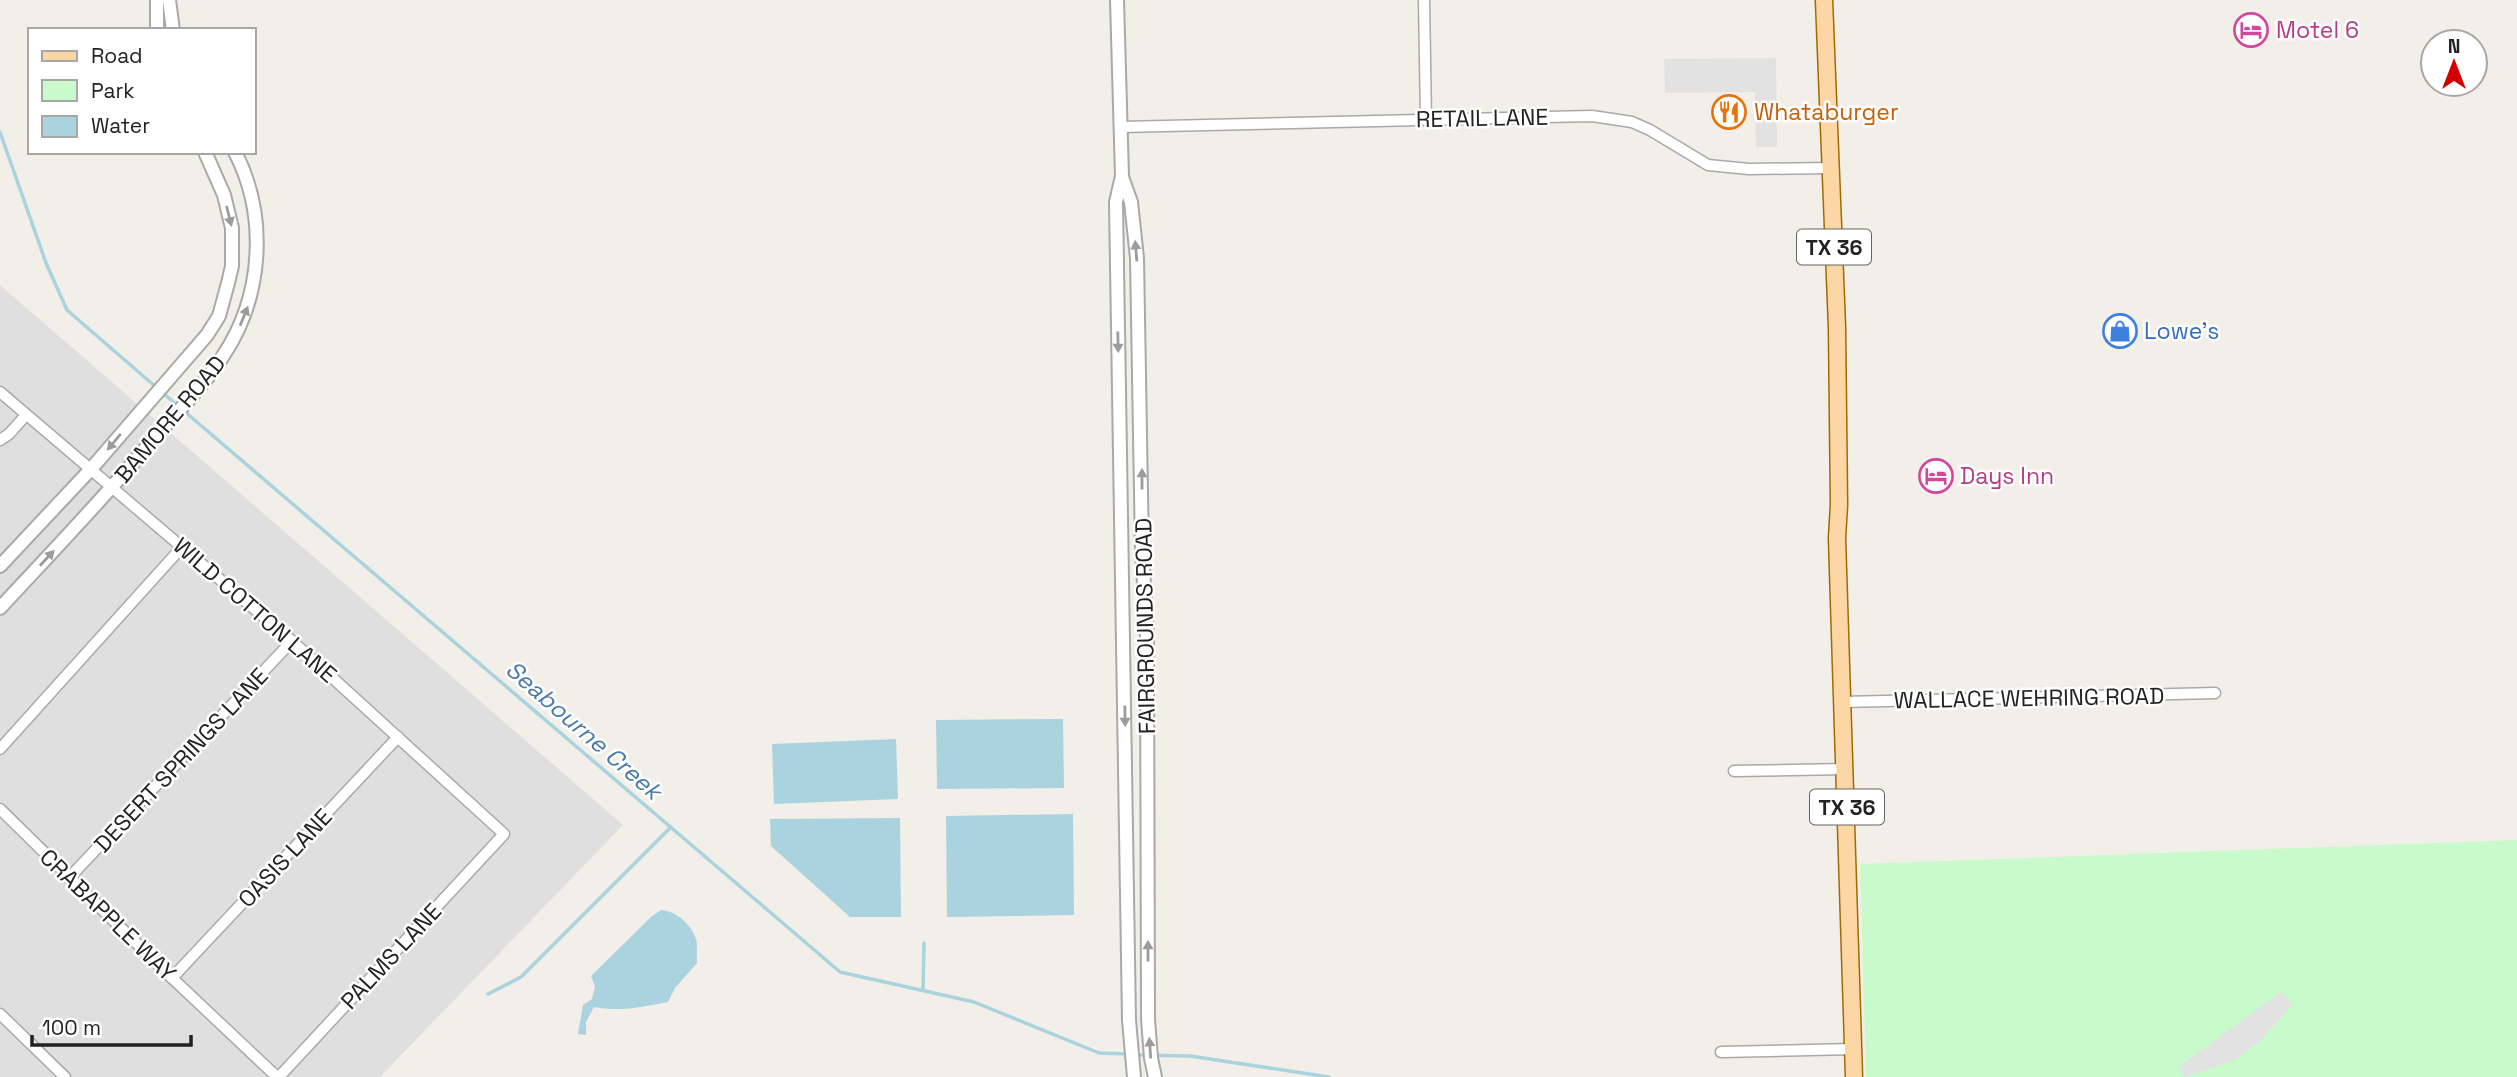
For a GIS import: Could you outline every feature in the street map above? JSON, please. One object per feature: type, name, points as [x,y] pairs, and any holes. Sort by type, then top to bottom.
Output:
[{"type":"main road","name":"TX 36","points":[[1824,0],[1837,327],[1837,538],[1854,1077]]},
{"type":"street","points":[[157,0],[157,28]]},
{"type":"street","points":[[169,0],[173,28]]},
{"type":"street","name":"FAIRGROUNDS ROAD","points":[[1117,0],[1122,176],[1116,202],[1129,1020],[1134,1077]]},
{"type":"street","points":[[1424,0],[1426,119]]},
{"type":"street","name":"RETAIL LANE","points":[[1121,127],[1592,116],[1632,122],[1708,165],[1749,169],[1831,168]]},
{"type":"street","name":"BAMORE ROAD","points":[[0,566],[91,470],[182,365],[219,317],[232,266],[233,228],[224,195],[206,154]]},
{"type":"street","name":"BAMORE ROAD","points":[[0,608],[113,488],[210,375],[234,337],[249,303],[257,234],[248,181],[236,154]]},
{"type":"street","name":"FAIRGROUNDS ROAD","points":[[1122,176],[1131,202],[1137,258],[1142,551],[1147,633],[1148,1019],[1154,1077]]},
{"type":"street","name":"WILD COTTON LANE","points":[[0,392],[292,641],[504,834]]},
{"type":"street","points":[[0,440],[26,415]]},
{"type":"street","points":[[0,749],[183,547]]},
{"type":"street","name":"DESERT SPRINGS LANE","points":[[69,878],[292,641]]},
{"type":"street","name":"WALLACE WEHRING ROAD","points":[[1843,702],[2215,693]]},
{"type":"street","name":"OASIS LANE","points":[[172,978],[398,737]]},
{"type":"street","points":[[1734,771],[1846,769]]},
{"type":"street","name":"CRABAPPLE WAY","points":[[0,809],[172,978],[278,1077]]},
{"type":"street","name":"PALMS LANE","points":[[278,1077],[504,834]]},
{"type":"street","points":[[0,1014],[65,1077]]},
{"type":"street","points":[[1721,1052],[1853,1049]]},
{"type":"shaded area","points":[[1776,58],[1777,147],[1756,147],[1755,92],[1665,93],[1664,59]]},
{"type":"shaded area","points":[[0,285],[623,825],[380,1077],[0,1077]]},
{"type":"shaded area","points":[[2281,992],[2293,1004],[2261,1040],[2235,1060],[2184,1077],[2179,1067]]},
{"type":"green space","points":[[2517,840],[2517,1077],[1866,1077],[1860,864]]},
{"type":"water","points":[[1063,719],[1064,788],[937,789],[936,720]]},
{"type":"water","points":[[896,739],[898,799],[774,804],[772,744]]},
{"type":"water","points":[[1073,814],[1074,915],[947,917],[946,816]]},
{"type":"water","points":[[900,818],[901,917],[850,917],[771,846],[770,819]]},
{"type":"water","points":[[661,910],[682,919],[691,928],[697,942],[697,963],[675,988],[668,1002],[622,1009],[594,1007],[586,1022],[586,1035],[578,1034],[583,1005],[592,999],[595,986],[591,976]]},
{"type":"waterway","name":"Seabourne Creek","points":[[0,132],[46,263],[67,310],[157,388]]},
{"type":"waterway","name":"Seabourne Creek","points":[[163,393],[178,406]]},
{"type":"waterway","name":"Seabourne Creek","points":[[184,411],[840,972],[974,1002],[1099,1053],[1128,1054]]},
{"type":"waterway","points":[[488,994],[521,977],[671,827]]},
{"type":"waterway","points":[[923,990],[924,943]]},
{"type":"waterway","name":"Seabourne Creek","points":[[1136,1055],[1190,1056],[1329,1077]]},
{"type":"place","name":"Motel 6","points":[[2251,30]]},
{"type":"place","name":"Whataburger","points":[[1729,112]]},
{"type":"place","name":"Lowe's","points":[[2120,331]]},
{"type":"place","name":"Days Inn","points":[[1936,476]]}]
